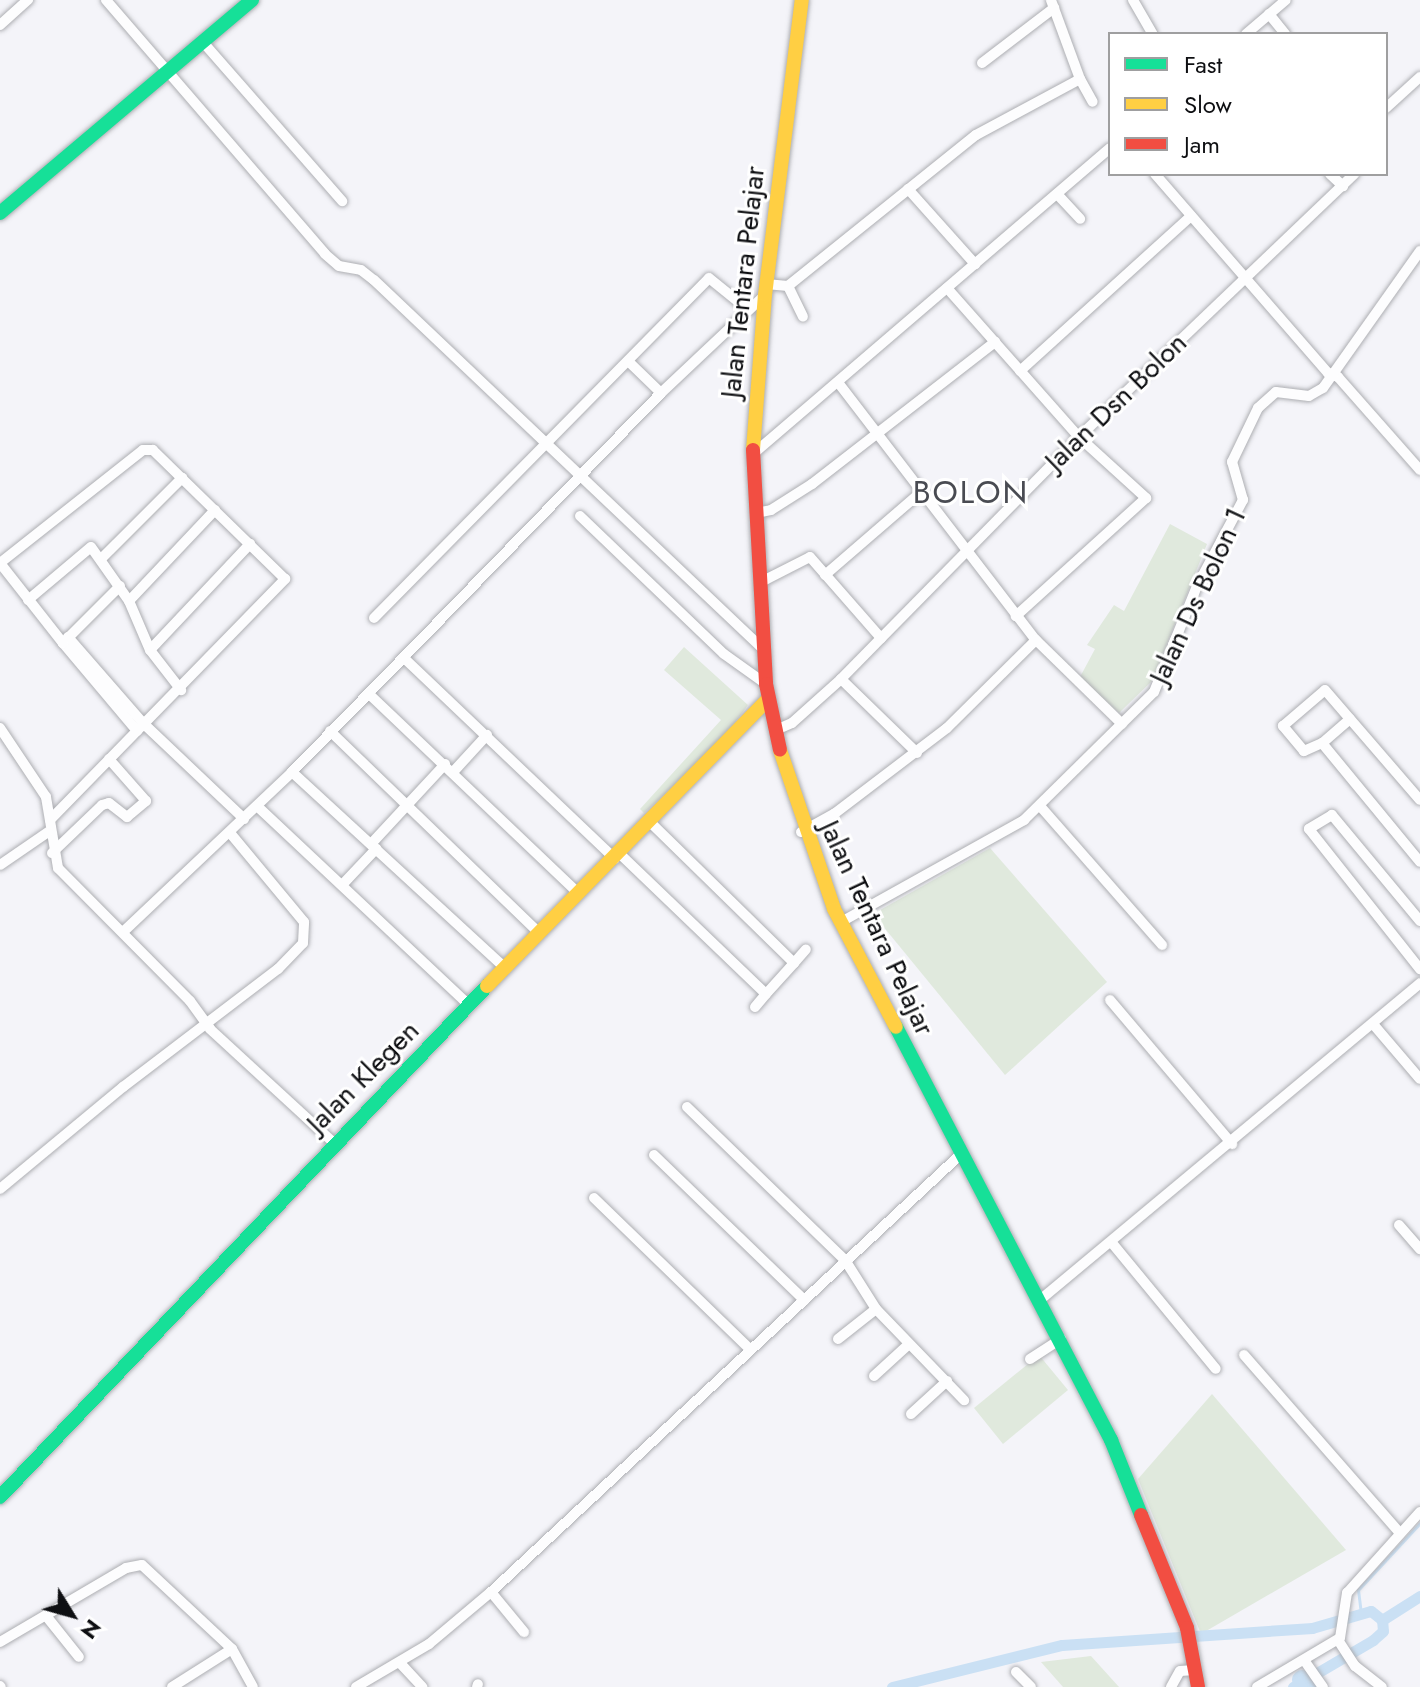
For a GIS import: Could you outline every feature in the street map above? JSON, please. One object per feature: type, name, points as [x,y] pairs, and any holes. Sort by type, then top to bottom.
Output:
[{"type":"main road","points":[[0,213],[168,67],[252,0]]},
{"type":"main road","name":"Jalan Tentara Pelajar","points":[[802,0],[766,289],[753,454],[763,649],[767,691],[776,730],[801,832],[841,922],[1111,1440],[1187,1628],[1195,1670]]},
{"type":"main road","name":"Jalan Klegen","points":[[0,1497],[334,1143],[651,823],[767,691]]},
{"type":"main road","points":[[1195,1670],[1198,1687]]},
{"type":"street","points":[[0,25],[28,0]]},
{"type":"street","points":[[106,0],[168,67],[325,254],[339,266],[352,267],[374,280],[763,649]]},
{"type":"street","points":[[1248,32],[1286,0]]},
{"type":"street","points":[[1135,1],[1152,32]]},
{"type":"street","points":[[982,63],[1052,4],[1080,79],[1093,102]]},
{"type":"street","points":[[1269,14],[1283,32]]},
{"type":"street","points":[[202,41],[342,201]]},
{"type":"street","points":[[1388,106],[1420,77]]},
{"type":"street","points":[[123,932],[292,772],[766,289],[788,286],[995,121],[1080,79]]},
{"type":"street","points":[[753,454],[840,385],[1108,150]]},
{"type":"street","points":[[1157,176],[1244,279],[1420,470]]},
{"type":"street","points":[[1332,176],[1343,186]]},
{"type":"street","name":"Jalan Dsn Bolon","points":[[776,730],[799,718],[841,679],[1079,437],[1352,176]]},
{"type":"street","points":[[908,189],[975,264]]},
{"type":"street","points":[[1057,194],[1080,219]]},
{"type":"street","points":[[1020,371],[1191,216]]},
{"type":"street","name":"Jalan Ds Bolon 1","points":[[841,922],[1008,831],[1040,806],[1160,685],[1197,586],[1243,500],[1232,462],[1258,408],[1276,392],[1316,394],[1420,251]]},
{"type":"street","points":[[374,618],[711,277],[746,308]]},
{"type":"street","points":[[788,286],[803,317]]},
{"type":"street","points":[[947,288],[1079,437],[1146,498],[1016,616]]},
{"type":"street","points":[[756,513],[771,510],[812,484],[995,342]]},
{"type":"street","points":[[628,361],[661,393]]},
{"type":"street","points":[[840,385],[1016,616],[1036,640],[1122,724]]},
{"type":"street","points":[[50,820],[109,759],[141,728],[181,690],[286,581],[153,450],[143,450],[0,563],[28,600],[141,728],[244,819]]},
{"type":"street","points":[[101,559],[182,478]]},
{"type":"street","points":[[825,575],[920,493]]},
{"type":"street","points":[[129,601],[215,510]]},
{"type":"street","points":[[580,516],[767,691]]},
{"type":"street","points":[[150,650],[250,544]]},
{"type":"street","points":[[28,600],[88,547],[101,559],[120,586],[150,650],[181,690]]},
{"type":"street","points":[[759,583],[806,556],[881,638]]},
{"type":"street","points":[[65,640],[120,586]]},
{"type":"street","points":[[801,832],[917,753],[1036,640]]},
{"type":"street","points":[[404,658],[766,994]]},
{"type":"street","points":[[841,679],[917,753]]},
{"type":"street","points":[[1350,719],[1322,743],[1304,751],[1284,725],[1325,690],[1420,800]]},
{"type":"street","points":[[369,694],[579,894]]},
{"type":"street","points":[[0,728],[41,787],[50,820],[48,832],[52,853],[58,868],[123,932],[207,1023],[334,1143]]},
{"type":"street","points":[[330,731],[540,934]]},
{"type":"street","points":[[342,885],[407,803],[487,735]]},
{"type":"street","points":[[1322,743],[1420,862]]},
{"type":"street","points":[[52,853],[102,805],[109,803],[127,817],[146,801],[109,759]]},
{"type":"street","points":[[292,772],[506,969]]},
{"type":"street","points":[[257,806],[470,1006]]},
{"type":"street","points":[[1040,806],[1162,945]]},
{"type":"street","points":[[1420,921],[1332,815],[1309,829],[1420,969]]},
{"type":"street","points":[[651,823],[794,963]]},
{"type":"street","points":[[0,865],[48,832]]},
{"type":"street","points":[[0,1189],[278,969],[306,935],[304,922],[230,833]]},
{"type":"street","points":[[755,1007],[806,949]]},
{"type":"street","points":[[1040,1300],[1232,1144],[1420,983]]},
{"type":"street","points":[[1110,1000],[1232,1144]]},
{"type":"street","points":[[1373,1024],[1420,1079]]},
{"type":"street","points":[[687,1107],[845,1260],[876,1309],[964,1400]]},
{"type":"street","points":[[356,1687],[400,1663],[491,1592],[749,1348],[961,1154]]},
{"type":"street","points":[[654,1155],[804,1300]]},
{"type":"street","points":[[594,1198],[749,1348]]},
{"type":"street","points":[[1399,1225],[1420,1249]]},
{"type":"street","points":[[1112,1243],[1216,1369]]},
{"type":"street","points":[[838,1339],[876,1309]]},
{"type":"street","points":[[1030,1359],[1061,1339]]},
{"type":"street","points":[[874,1376],[909,1344]]},
{"type":"street","points":[[1244,1355],[1399,1532]]},
{"type":"street","points":[[911,1414],[947,1381]]},
{"type":"street","points":[[1382,1687],[1347,1657],[1340,1643],[1344,1605],[1365,1569],[1420,1512]]},
{"type":"street","points":[[0,1642],[126,1568],[142,1565],[232,1649],[253,1687]]},
{"type":"street","points":[[491,1592],[524,1632]]},
{"type":"street","points":[[47,1617],[79,1657]]},
{"type":"street","points":[[1257,1687],[1308,1667],[1340,1643]]},
{"type":"street","points":[[172,1687],[232,1649]]},
{"type":"street","points":[[400,1663],[422,1687]]},
{"type":"street","points":[[1308,1667],[1323,1687]]},
{"type":"street","points":[[1171,1687],[1180,1671],[1195,1670]]},
{"type":"street","points":[[1016,1672],[1031,1687]]},
{"type":"shaded area","points":[[1170,524],[1207,544],[1152,681],[1119,713],[1080,677],[1095,649],[1087,645],[1114,605],[1124,611]]},
{"type":"shaded area","points":[[684,647],[748,705],[719,744],[644,813],[640,809],[721,720],[664,670]]},
{"type":"shaded area","points":[[990,848],[1107,982],[1005,1075],[873,914]]},
{"type":"shaded area","points":[[1039,1355],[1068,1390],[1003,1444],[974,1408]]},
{"type":"shaded area","points":[[1212,1394],[1346,1550],[1201,1634],[1138,1479]]},
{"type":"shaded area","points":[[1091,1656],[1119,1687],[1063,1687],[1041,1662]]},
{"type":"waterway","points":[[1361,1614],[1358,1590],[1420,1523]]},
{"type":"waterway","points":[[1293,1687],[1373,1640],[1383,1631],[1382,1620],[1420,1596]]},
{"type":"waterway","points":[[892,1687],[1062,1645],[1312,1628],[1371,1611],[1382,1620]]},
{"type":"waterway","points":[[1302,1680],[1308,1687]]},
{"type":"traffic: fast","points":[[0,213],[252,0]]},
{"type":"traffic: fast","points":[[0,1497],[487,986]]},
{"type":"traffic: fast","points":[[896,1027],[1111,1440],[1141,1515]]},
{"type":"traffic: slow","points":[[753,450],[765,295],[802,0]]},
{"type":"traffic: slow","points":[[487,986],[768,699]]},
{"type":"traffic: slow","points":[[780,750],[834,909],[896,1027]]},
{"type":"traffic: jam","points":[[753,450],[766,684],[780,750]]},
{"type":"traffic: jam","points":[[1141,1515],[1187,1628],[1198,1687]]},
{"type":"district","name":"BOLON","points":[[971,492]]}]
